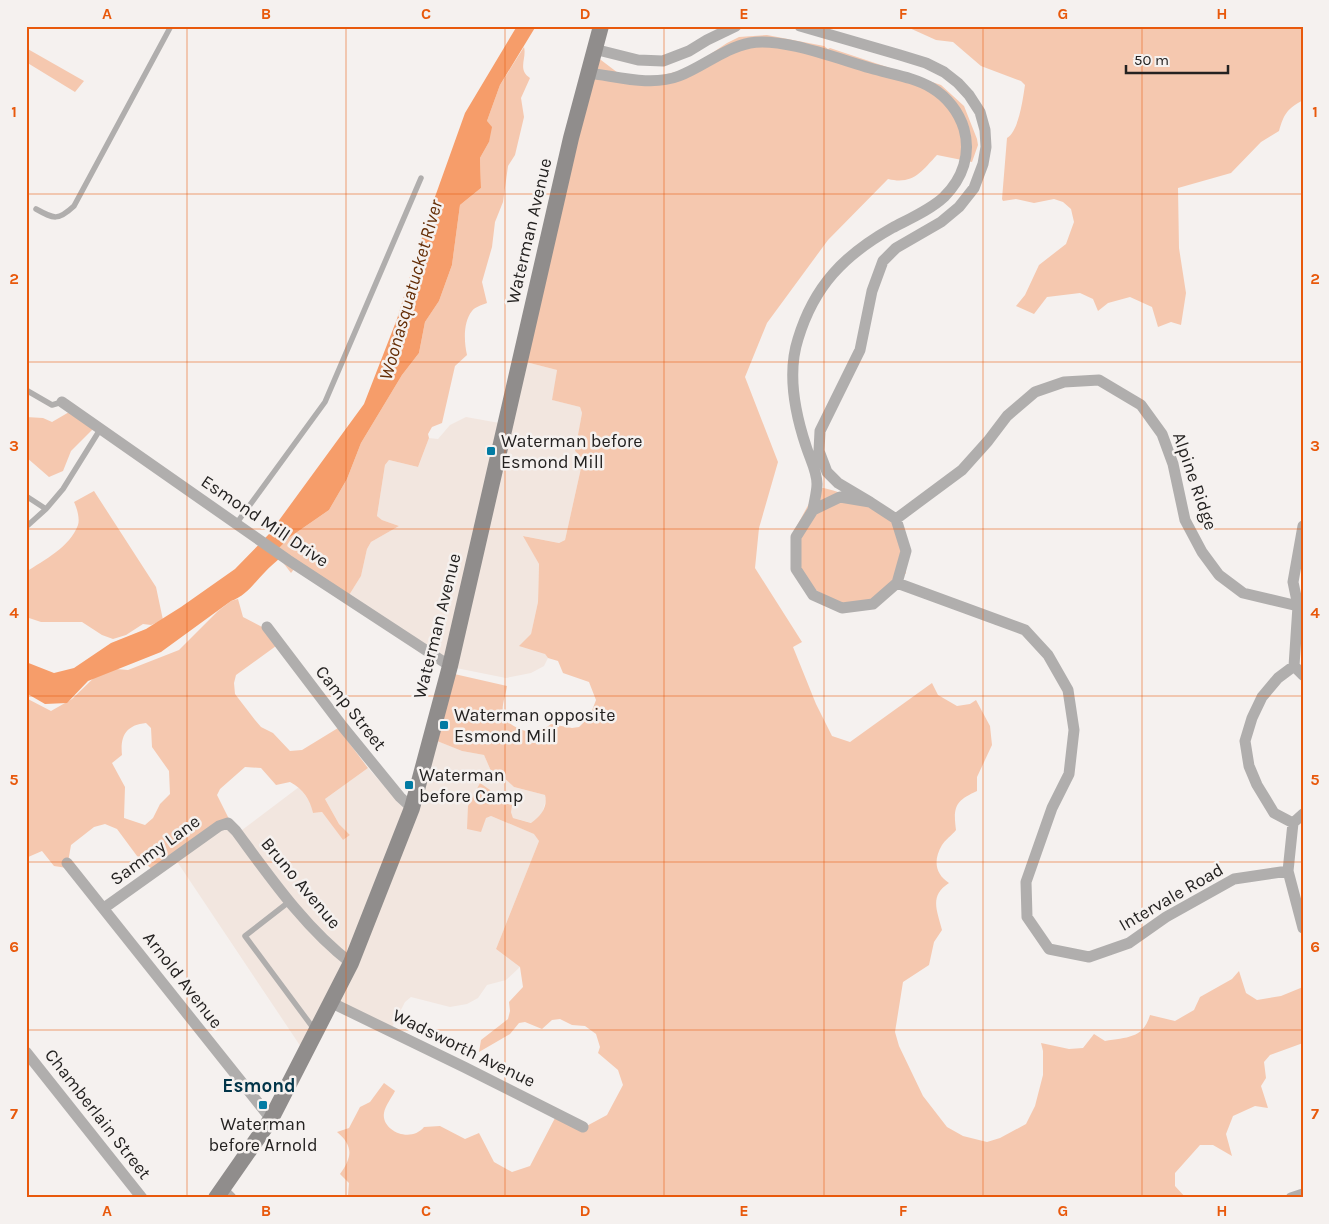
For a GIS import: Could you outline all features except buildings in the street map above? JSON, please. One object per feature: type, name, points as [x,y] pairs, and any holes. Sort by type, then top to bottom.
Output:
[{"type":"main road","name":"Waterman Avenue","points":[[223,1195],[271,1119],[351,963],[412,808],[450,666],[566,158],[601,26]]},
{"type":"street","points":[[594,49],[638,60],[663,61],[689,51],[736,26]]},
{"type":"street","points":[[588,73],[665,81],[680,76],[732,49],[750,43],[767,42],[808,50],[923,83],[945,98],[962,122],[967,153],[963,170],[955,184],[934,205],[862,247],[830,275],[816,295],[805,316],[796,342],[793,371],[795,406],[815,470],[817,486],[812,510],[796,537],[796,569],[813,595],[842,608],[874,604],[897,583],[906,551],[896,520],[870,502],[838,484],[827,472],[818,451],[820,431],[860,350],[872,292],[883,262],[896,248],[941,222],[959,207],[974,188],[983,164],[986,147],[985,130],[980,112],[970,95],[944,72],[900,55],[800,26]]},
{"type":"street","points":[[808,50],[813,29]]},
{"type":"street","points":[[897,225],[909,240]]},
{"type":"street","name":"Alpine Ridge","points":[[896,520],[962,470],[1007,416],[1035,392],[1064,382],[1099,380],[1141,405],[1162,434],[1173,464],[1185,520],[1202,552],[1219,575],[1243,593],[1300,602]]},
{"type":"street","name":"Esmond Mill Drive","points":[[62,402],[236,524],[450,666]]},
{"type":"street","points":[[812,510],[840,497],[870,502]]},
{"type":"street","points":[[1293,823],[1274,814],[1257,785],[1249,766],[1245,741],[1252,718],[1262,697],[1278,678],[1294,666],[1300,602],[1293,582],[1303,526]]},
{"type":"street","name":"Intervale Road","points":[[897,583],[1025,630],[1048,655],[1068,690],[1074,730],[1069,774],[1052,808],[1026,882],[1027,917],[1049,950],[1089,957],[1129,943],[1166,918],[1234,879],[1288,871]]},
{"type":"street","name":"Camp Street","points":[[267,627],[343,727],[400,797],[412,808]]},
{"type":"street","points":[[1294,666],[1303,675]]},
{"type":"street","points":[[1303,814],[1293,823],[1288,871],[1303,928]]},
{"type":"street","name":"Bruno Avenue","points":[[228,823],[290,901],[333,949],[351,963]]},
{"type":"street","name":"Sammy Lane","points":[[104,908],[219,826],[228,823]]},
{"type":"street","name":"Arnold Avenue","points":[[67,863],[271,1119]]},
{"type":"street","name":"Wadsworth Avenue","points":[[330,1002],[583,1127]]},
{"type":"street","name":"Chamberlain Street","points":[[26,1052],[142,1198]]},
{"type":"street","points":[[1291,1198],[1303,1194]]},
{"type":"lane","points":[[36,209],[52,218],[63,216],[74,206],[171,26]]},
{"type":"lane","points":[[236,524],[325,402],[422,178]]},
{"type":"lane","points":[[26,390],[52,405],[62,402]]},
{"type":"lane","points":[[26,527],[46,509],[63,489],[101,428]]},
{"type":"lane","points":[[26,496],[46,509]]},
{"type":"lane","points":[[290,901],[245,936],[315,1030]]},
{"type":"shaded area","points":[[905,26],[1303,26],[1303,100],[1287,112],[1279,131],[1261,142],[1231,173],[1178,188],[1179,248],[1186,293],[1181,325],[1171,322],[1158,327],[1152,307],[1130,297],[1108,303],[1098,311],[1093,299],[1080,293],[1047,297],[1034,314],[1016,306],[1025,295],[1039,265],[1066,244],[1074,222],[1071,209],[1063,202],[1054,199],[1034,203],[1016,199],[1003,201],[1002,199],[1007,138],[1015,129],[1022,106],[1025,85],[1021,81],[981,66],[953,42],[936,40]]},
{"type":"shaded area","points":[[767,35],[824,46],[828,49],[830,48],[941,85],[964,106],[978,145],[972,162],[937,155],[921,172],[910,179],[888,179],[828,240],[767,323],[745,377],[778,462],[759,528],[755,568],[802,642],[793,647],[816,704],[832,736],[850,742],[932,683],[938,695],[957,706],[970,704],[976,700],[990,726],[992,745],[977,777],[977,791],[964,798],[957,806],[955,816],[956,830],[943,843],[937,856],[938,871],[949,883],[939,893],[936,904],[942,930],[934,942],[929,965],[903,982],[895,1032],[899,1046],[923,1096],[947,1127],[963,1136],[987,1142],[1000,1138],[1026,1124],[1035,1106],[1043,1075],[1041,1043],[1069,1049],[1083,1048],[1094,1034],[1105,1041],[1133,1036],[1143,1029],[1150,1015],[1175,1021],[1194,1010],[1200,997],[1232,979],[1239,971],[1246,993],[1257,1000],[1281,996],[1303,987],[1303,1043],[1270,1055],[1264,1062],[1266,1078],[1261,1086],[1268,1108],[1255,1106],[1233,1116],[1226,1134],[1232,1156],[1213,1145],[1200,1145],[1175,1173],[1175,1186],[1186,1198],[347,1198],[349,1183],[340,1174],[349,1157],[349,1147],[343,1137],[337,1132],[349,1128],[360,1107],[370,1102],[384,1083],[395,1091],[384,1113],[387,1125],[392,1129],[404,1135],[418,1132],[424,1127],[440,1126],[465,1139],[479,1133],[494,1162],[512,1172],[530,1166],[555,1118],[581,1129],[607,1115],[623,1085],[618,1070],[598,1053],[600,1047],[596,1034],[585,1026],[572,1025],[560,1019],[552,1020],[542,1029],[525,1022],[519,1023],[510,1034],[479,1052],[481,1040],[508,1019],[510,1011],[509,1002],[523,987],[520,967],[496,949],[539,841],[534,834],[491,816],[486,818],[481,832],[467,829],[468,806],[480,783],[512,805],[511,812],[513,818],[531,823],[543,811],[546,799],[545,795],[514,787],[503,777],[491,771],[484,755],[462,751],[437,741],[450,673],[507,686],[503,706],[506,720],[521,730],[530,732],[541,731],[551,724],[572,728],[579,727],[590,716],[596,700],[589,682],[563,673],[558,661],[548,658],[545,654],[519,646],[531,634],[538,602],[539,564],[523,536],[559,543],[565,540],[583,459],[575,451],[582,413],[580,407],[552,400],[557,370],[522,361],[597,57],[626,79],[633,82],[688,69],[739,37]]},
{"type":"shaded area","points":[[524,47],[523,68],[526,75],[530,78],[521,98],[524,117],[515,155],[508,166],[503,202],[495,222],[492,247],[482,282],[487,303],[475,308],[469,316],[465,332],[467,355],[455,366],[442,423],[432,427],[428,434],[429,438],[418,467],[389,460],[385,465],[377,516],[382,520],[399,526],[371,542],[367,549],[361,576],[346,600],[294,569],[291,573],[275,552],[290,537],[329,510],[347,479],[361,443],[402,375],[419,353],[425,322],[439,301],[452,265],[460,205],[481,188],[480,158],[489,142],[487,121],[500,85]]},
{"type":"shaded area","points":[[26,48],[84,81],[75,92],[26,62]]},
{"type":"shaded area","points":[[522,361],[557,370],[553,400],[580,407],[582,413],[575,451],[583,459],[565,540],[559,543],[524,536],[539,564],[538,602],[531,634],[548,658],[544,666],[531,673],[506,678],[451,667],[346,600],[361,576],[367,549],[371,542],[399,526],[382,520],[377,516],[385,465],[389,460],[418,467],[429,438],[438,439],[450,425],[466,417],[505,424]]},
{"type":"shaded area","points":[[76,408],[93,429],[71,451],[63,471],[49,477],[26,457],[26,417],[43,418],[52,422]]},
{"type":"shaded area","points":[[818,487],[851,497],[902,525],[906,573],[895,586],[853,610],[802,583],[793,533]]},
{"type":"shaded area","points":[[94,491],[156,587],[163,620],[151,625],[143,624],[126,635],[113,639],[102,635],[82,622],[41,622],[26,617],[26,572],[56,552],[69,540],[79,523],[74,502]]},
{"type":"shaded area","points":[[238,599],[243,617],[266,629],[276,646],[236,675],[234,683],[235,694],[255,720],[261,727],[273,733],[290,751],[302,750],[338,728],[368,768],[325,799],[339,824],[350,835],[343,840],[322,812],[313,813],[305,795],[295,785],[290,782],[276,785],[261,768],[245,767],[220,789],[217,795],[229,819],[154,871],[137,856],[117,829],[105,824],[94,827],[71,845],[67,868],[54,866],[42,851],[26,858],[26,698],[51,711],[72,699],[104,668],[128,670],[179,650],[218,611],[231,601]],"holes":[[[146,723],[151,728],[152,747],[169,771],[170,794],[160,804],[153,818],[145,825],[124,818],[125,787],[112,763],[122,755],[123,737],[129,729]]]},
{"type":"shaded area","points":[[437,741],[462,751],[484,755],[491,771],[503,777],[514,787],[545,795],[546,800],[541,817],[532,823],[513,818],[511,805],[486,818],[491,816],[535,834],[539,841],[496,949],[520,967],[506,980],[487,985],[478,998],[467,1004],[450,1007],[411,997],[405,1002],[391,1029],[332,1002],[303,1050],[176,860],[223,826],[238,833],[299,787],[311,803],[313,813],[322,812],[343,840],[350,835],[339,824],[325,799],[368,768],[404,808]]},
{"type":"water","name":"Woonasquatucket River","points":[[517,26],[536,26],[500,85],[487,121],[492,127],[489,142],[480,158],[481,188],[460,205],[452,265],[439,301],[425,322],[419,353],[402,375],[361,443],[347,479],[329,510],[290,537],[275,552],[280,558],[245,593],[231,601],[161,652],[88,681],[67,703],[45,704],[26,693],[26,662],[54,673],[74,668],[111,643],[146,629],[181,607],[235,569],[269,534],[364,404],[397,319],[431,208],[465,113]]},
{"type":"place","name":"Waterman before Esmond Mill","points":[[491,451]]},
{"type":"place","name":"Waterman opposite Esmond Mill","points":[[444,725]]},
{"type":"place","name":"Waterman before Camp","points":[[409,785]]},
{"type":"place","name":"Waterman before Arnold","points":[[263,1105]]},
{"type":"district","name":"Esmond","points":[[259,1086]]}]
